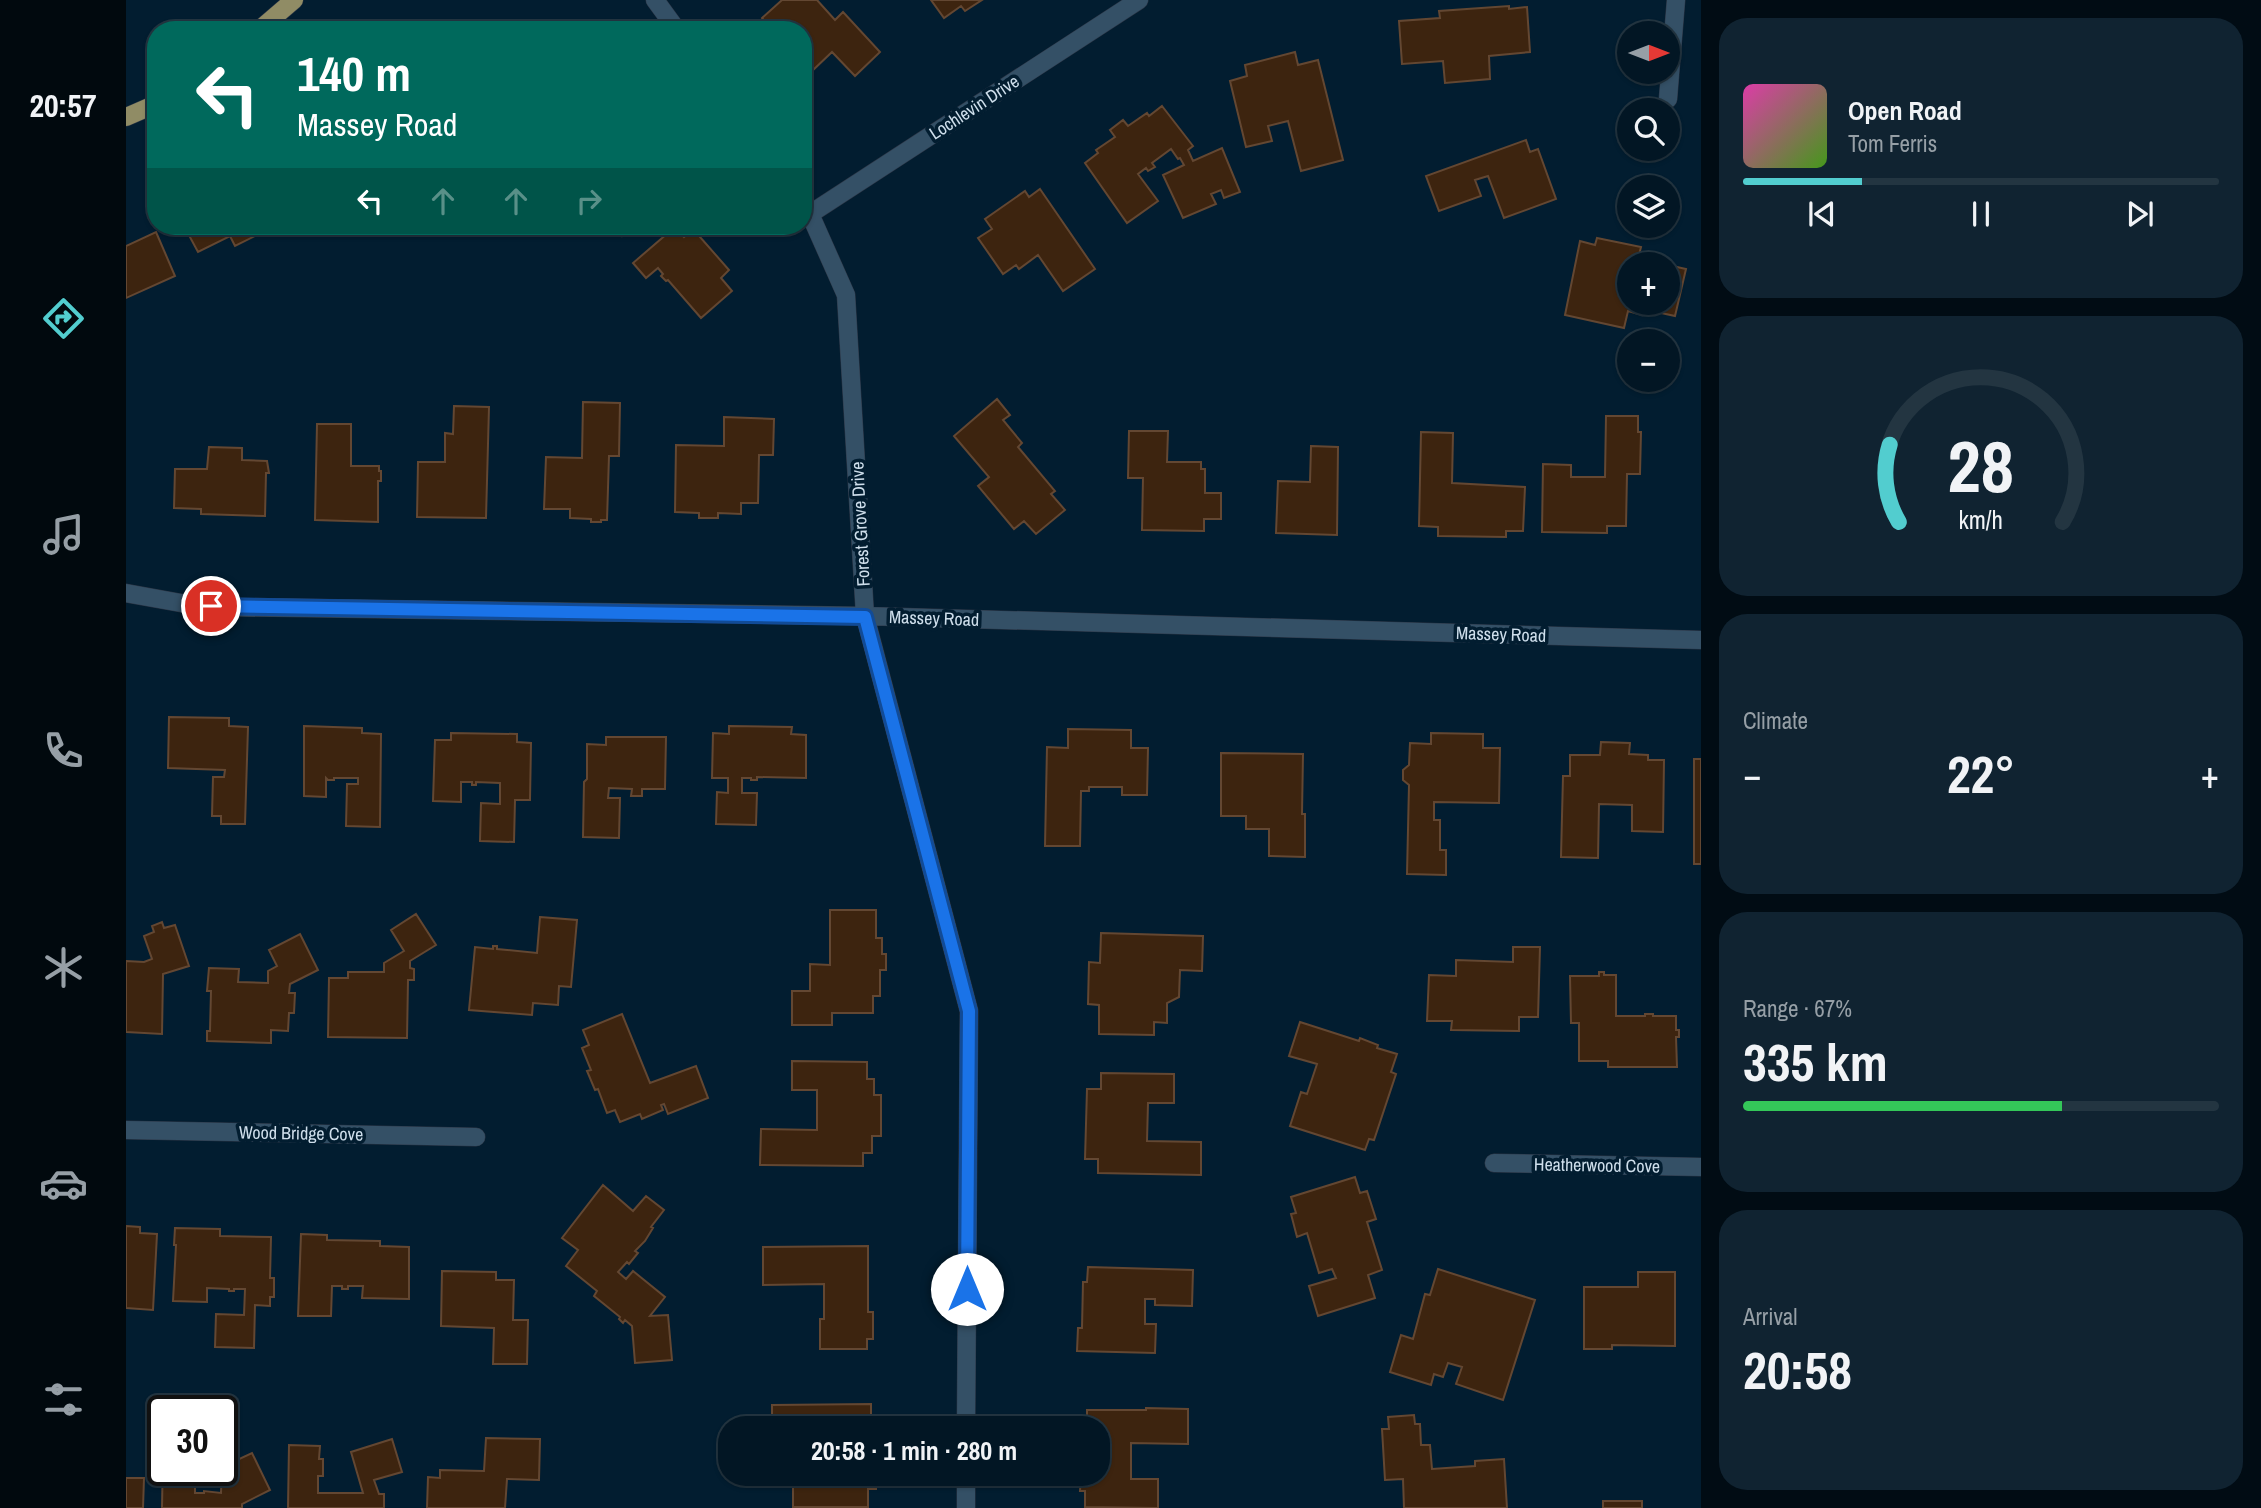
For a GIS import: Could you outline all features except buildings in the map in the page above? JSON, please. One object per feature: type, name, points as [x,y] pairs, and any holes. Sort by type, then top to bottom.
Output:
[{"type":"main road","points":[[270,21],[294,0]]},
{"type":"main road","points":[[126,117],[147,108]]},
{"type":"street","points":[[655,0],[670,21]]},
{"type":"street","name":"Lochlevin Drive","points":[[812,206],[1139,0]]},
{"type":"street","points":[[1668,98],[1676,0]]},
{"type":"street","name":"Forest Grove Drive","points":[[812,220],[846,295],[865,617],[969,1011],[966,1416]]},
{"type":"street","name":"Massey Road","points":[[126,593],[192,605],[229,607],[865,617],[1701,640]]},
{"type":"street","name":"Wood Bridge Cove","points":[[126,1130],[476,1137]]},
{"type":"street","name":"Heatherwood Cove","points":[[1494,1163],[1701,1167]]},
{"type":"street","points":[[966,1486],[966,1508]]},
{"type":"route","points":[[211,606],[865,617],[969,1011],[967,1289]]}]
